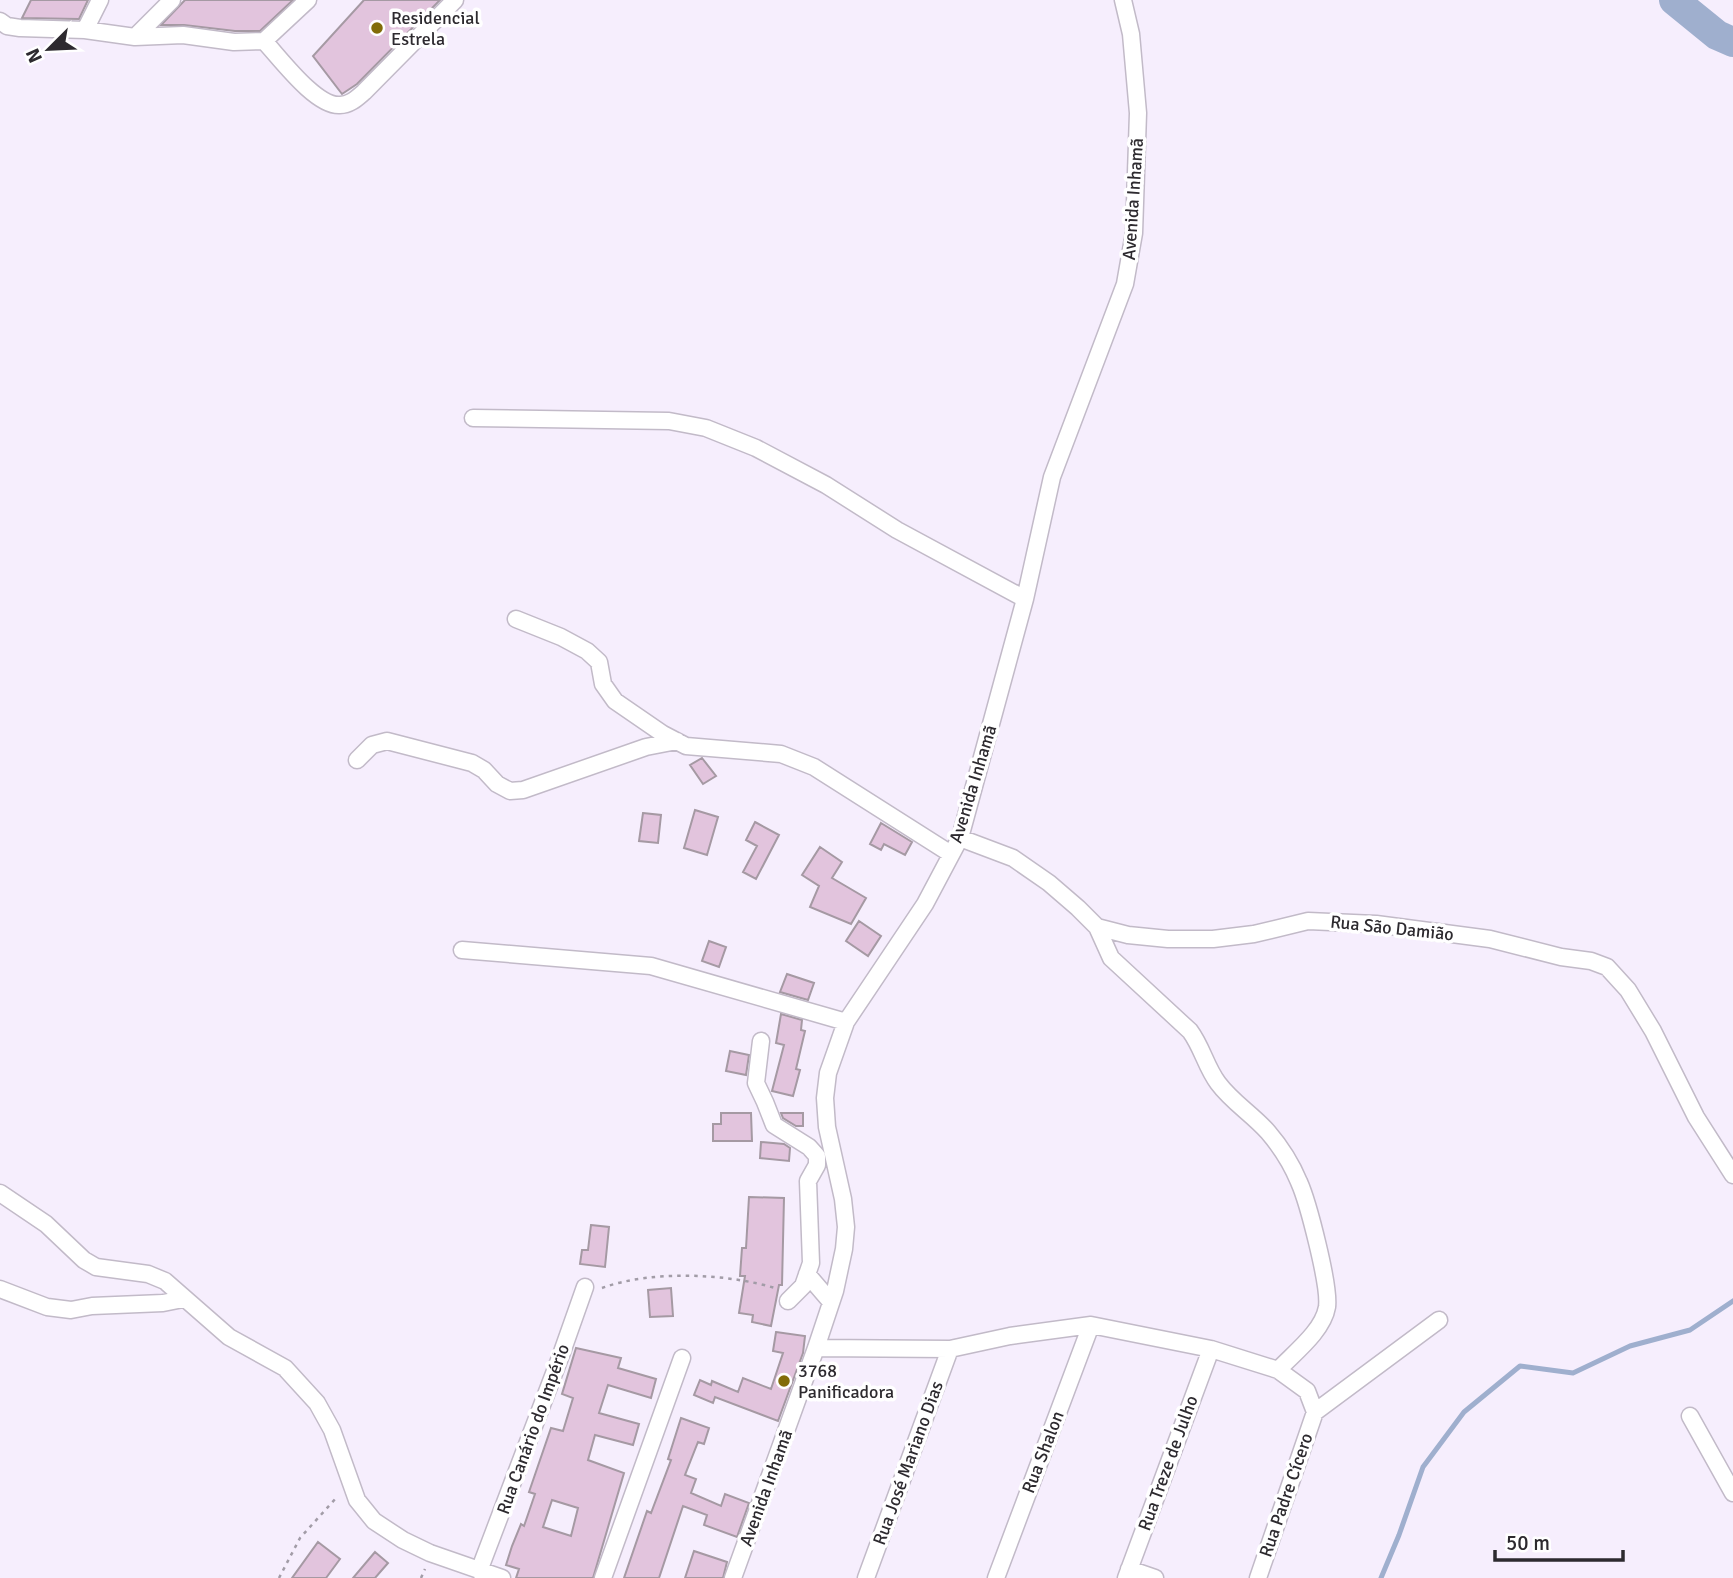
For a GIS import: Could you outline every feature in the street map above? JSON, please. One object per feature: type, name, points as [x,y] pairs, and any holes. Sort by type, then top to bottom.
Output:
[{"type":"street","points":[[85,30],[100,0]]},
{"type":"street","points":[[135,37],[172,0]]},
{"type":"street","points":[[0,21],[7,26],[20,28],[85,30],[135,37],[183,35],[234,42],[264,41],[307,0]]},
{"type":"street","points":[[264,41],[317,97],[339,106],[351,103],[364,92],[455,0]]},
{"type":"street","name":"Avenida Inhamã","points":[[733,1578],[816,1348],[844,1249],[846,1227],[843,1199],[827,1127],[825,1098],[828,1073],[846,1022],[925,904],[960,838],[1025,599],[1052,477],[1125,284],[1134,233],[1138,113],[1130,34],[1123,0]]},
{"type":"street","points":[[473,418],[670,421],[706,428],[755,448],[814,479],[897,530],[1025,599]]},
{"type":"street","points":[[516,619],[561,636],[587,651],[599,662],[603,684],[615,701],[686,746],[781,754],[858,793],[951,854]]},
{"type":"street","points":[[357,760],[372,745],[387,741],[407,745],[472,763],[510,792],[523,790],[646,747],[677,741]]},
{"type":"street","points":[[960,838],[1013,858],[1049,883],[1097,927],[1111,958],[1190,1031],[1199,1043],[1216,1081],[1269,1132],[1300,1183],[1318,1248],[1327,1293],[1327,1308],[1321,1322],[1308,1339],[1278,1370]]},
{"type":"street","name":"Rua São Damião","points":[[1097,927],[1155,938],[1194,939],[1254,934],[1308,920],[1376,924],[1490,939],[1608,967],[1617,975],[1653,1031],[1696,1117],[1733,1175]]},
{"type":"street","points":[[462,950],[651,966],[846,1022]]},
{"type":"street","points":[[761,1041],[756,1083],[769,1116],[774,1125],[809,1147],[817,1156],[817,1165],[808,1181],[811,1263],[803,1286],[791,1298]]},
{"type":"street","points":[[817,1165],[834,1162]]},
{"type":"street","points":[[0,1193],[46,1224],[84,1260],[96,1267],[148,1274],[165,1281],[229,1337],[285,1368],[317,1404],[332,1430],[357,1500],[374,1521],[403,1540],[502,1578]]},
{"type":"street","points":[[807,1274],[831,1302]]},
{"type":"street","points":[[0,1289],[47,1307],[72,1310],[183,1299]]},
{"type":"street","name":"Rua Canário do Império","points":[[479,1571],[583,1291]]},
{"type":"street","points":[[816,1348],[950,1349],[1010,1336],[1091,1325],[1211,1349],[1278,1370],[1307,1391],[1315,1412],[1439,1320]]},
{"type":"street","name":"Rua Shalon","points":[[996,1578],[1091,1325]]},
{"type":"street","name":"Rua José Mariano Dias","points":[[866,1578],[950,1349]]},
{"type":"street","name":"Rua Treze de Julho","points":[[1128,1574],[1211,1349]]},
{"type":"street","points":[[603,1578],[682,1358]]},
{"type":"street","name":"Rua Padre Cícero","points":[[1258,1578],[1315,1412]]},
{"type":"street","points":[[1690,1416],[1733,1493]]},
{"type":"street","points":[[1128,1574],[1156,1578]]},
{"type":"path","points":[[583,1291],[647,1278],[698,1277],[737,1279],[791,1298]]},
{"type":"path","points":[[279,1578],[300,1538],[331,1502],[351,1487]]},
{"type":"building","points":[[31,0],[88,0],[79,19],[22,18]]},
{"type":"building","points":[[185,0],[293,0],[260,31],[161,25]]},
{"type":"building","name":"Residencial Estrela","points":[[364,0],[440,0],[357,84],[342,94],[313,56]]},
{"type":"building","points":[[702,758],[716,776],[703,784],[690,765]]},
{"type":"building","points":[[695,810],[718,817],[707,855],[684,848]]},
{"type":"building","points":[[643,813],[661,815],[658,843],[639,841]]},
{"type":"building","points":[[755,822],[779,835],[756,879],[743,872],[757,846],[746,840]]},
{"type":"building","points":[[881,823],[912,842],[905,855],[884,844],[881,850],[870,844]]},
{"type":"building","points":[[820,847],[842,862],[832,878],[866,898],[851,924],[810,907],[819,886],[802,875]]},
{"type":"building","points":[[859,921],[881,936],[868,956],[846,941]]},
{"type":"building","points":[[709,941],[726,947],[719,967],[702,961]]},
{"type":"building","points":[[787,974],[814,983],[808,1000],[780,992]]},
{"type":"building","points":[[781,1014],[802,1020],[801,1030],[805,1031],[796,1069],[800,1070],[793,1096],[772,1091],[784,1045],[776,1043]]},
{"type":"building","points":[[730,1051],[749,1055],[746,1075],[726,1071]]},
{"type":"building","points":[[721,1113],[751,1113],[752,1141],[713,1141],[713,1124],[721,1124]]},
{"type":"building","points":[[781,1113],[803,1113],[803,1126],[796,1126],[783,1118]]},
{"type":"building","points":[[761,1142],[784,1144],[790,1148],[789,1161],[760,1158]]},
{"type":"building","points":[[749,1197],[784,1198],[782,1285],[779,1285],[771,1326],[752,1322],[753,1315],[739,1313],[745,1276],[740,1276],[742,1248],[746,1248]]},
{"type":"building","points":[[591,1225],[609,1227],[605,1267],[580,1264],[582,1250],[588,1250]]},
{"type":"building","points":[[671,1288],[673,1316],[650,1317],[648,1290]]},
{"type":"building","points":[[776,1332],[805,1336],[803,1353],[778,1421],[715,1397],[713,1403],[694,1395],[700,1380],[711,1385],[712,1381],[738,1392],[743,1378],[771,1389],[783,1353],[773,1351]]},
{"type":"building","points":[[576,1348],[621,1358],[618,1368],[656,1379],[651,1398],[608,1385],[599,1413],[639,1424],[633,1445],[595,1435],[588,1460],[624,1473],[593,1578],[516,1578],[519,1569],[506,1565],[535,1494],[529,1492],[551,1428],[563,1431],[573,1398],[562,1394]],"holes":[[[552,1500],[578,1508],[571,1536],[543,1527]]]},
{"type":"building","points":[[681,1418],[709,1428],[704,1444],[698,1442],[685,1475],[696,1479],[691,1493],[721,1506],[725,1494],[749,1503],[737,1537],[704,1525],[707,1515],[683,1506],[659,1578],[624,1578],[647,1511],[651,1513],[671,1460],[668,1459]]},
{"type":"building","points":[[318,1542],[340,1559],[326,1578],[292,1578]]},
{"type":"building","points":[[694,1551],[727,1562],[723,1578],[685,1578]]},
{"type":"building","points":[[375,1552],[388,1563],[375,1578],[353,1578]]},
{"type":"waterway","points":[[1674,0],[1717,35],[1733,42]]},
{"type":"waterway","points":[[1381,1578],[1423,1467],[1464,1412],[1520,1366],[1573,1373],[1630,1346],[1690,1330],[1733,1301]]},
{"type":"place","name":"Residencial Estrela","points":[[377,28]]},
{"type":"place","name":"3768 Panificadora","points":[[784,1381]]}]
